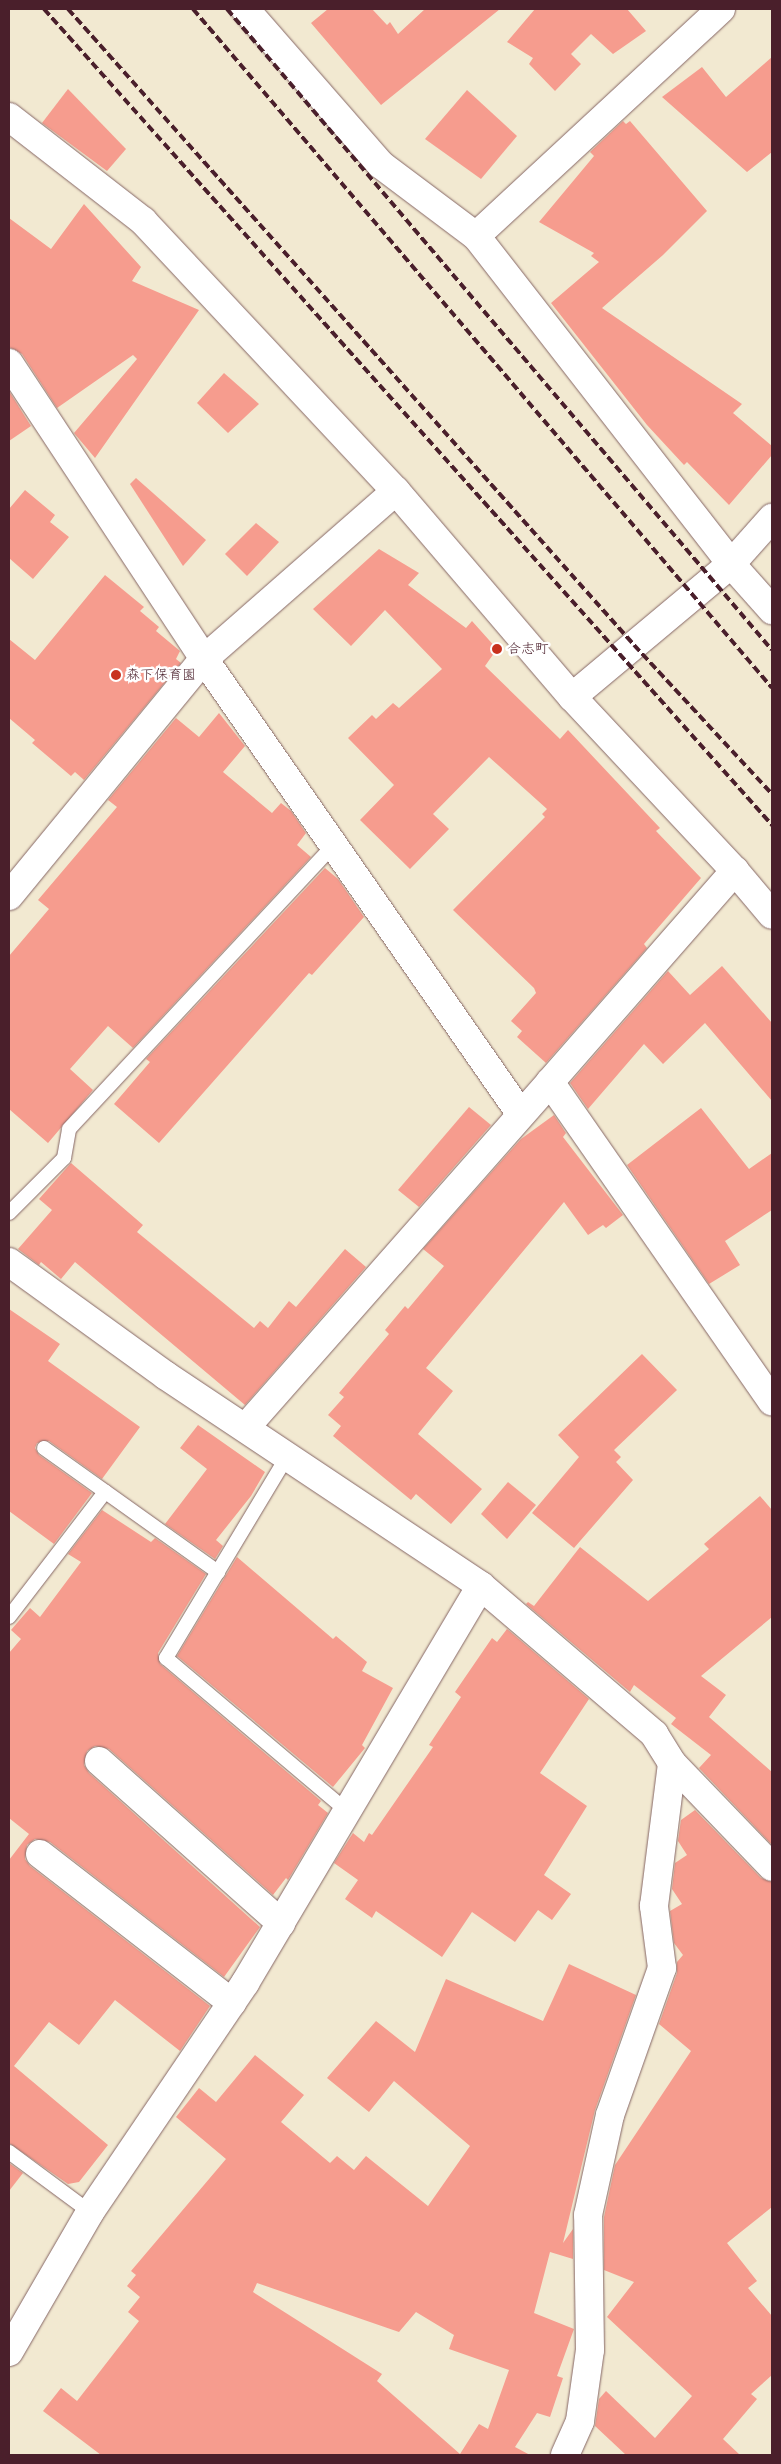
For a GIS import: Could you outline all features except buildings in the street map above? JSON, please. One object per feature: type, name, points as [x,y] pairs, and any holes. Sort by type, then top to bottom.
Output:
[{"type":"street","points":[[246,9],[380,164],[476,236],[731,564],[772,610]]},
{"type":"street","points":[[476,236],[721,9]]},
{"type":"street","points":[[9,117],[143,221],[396,490],[572,697],[735,872],[772,916]]},
{"type":"street","points":[[9,363],[204,659],[520,1113]]},
{"type":"street","points":[[9,896],[204,659],[396,490]]},
{"type":"street","points":[[572,697],[731,564],[772,518]]},
{"type":"street","points":[[246,1427],[520,1113],[550,1082],[735,872]]},
{"type":"street","points":[[550,1082],[772,1402]]},
{"type":"street","points":[[9,1262],[165,1375],[288,1455],[481,1586],[654,1734],[672,1763],[772,1867]]},
{"type":"street","points":[[9,2352],[90,2212],[232,2003],[481,1586]]},
{"type":"street","points":[[99,1761],[281,1923]]},
{"type":"street","points":[[566,2455],[580,2421],[590,2350],[588,2215],[610,2115],[662,1968],[654,1906],[672,1763]]},
{"type":"street","points":[[40,1854],[232,2003]]},
{"type":"lane","points":[[9,1213],[64,1158],[69,1129],[333,846]]},
{"type":"lane","points":[[44,1448],[218,1572]]},
{"type":"lane","points":[[288,1455],[166,1658],[347,1811]]},
{"type":"lane","points":[[9,1617],[105,1492]]},
{"type":"lane","points":[[9,2152],[90,2212]]},
{"type":"railway","points":[[44,9],[772,825]]},
{"type":"railway","points":[[68,9],[634,645],[772,794]]},
{"type":"railway","points":[[193,9],[772,688]]},
{"type":"railway","points":[[227,9],[772,650]]},
{"type":"place","name":"合志町","points":[[497,649]]},
{"type":"place","name":"森下保育園","points":[[116,675]]}]
